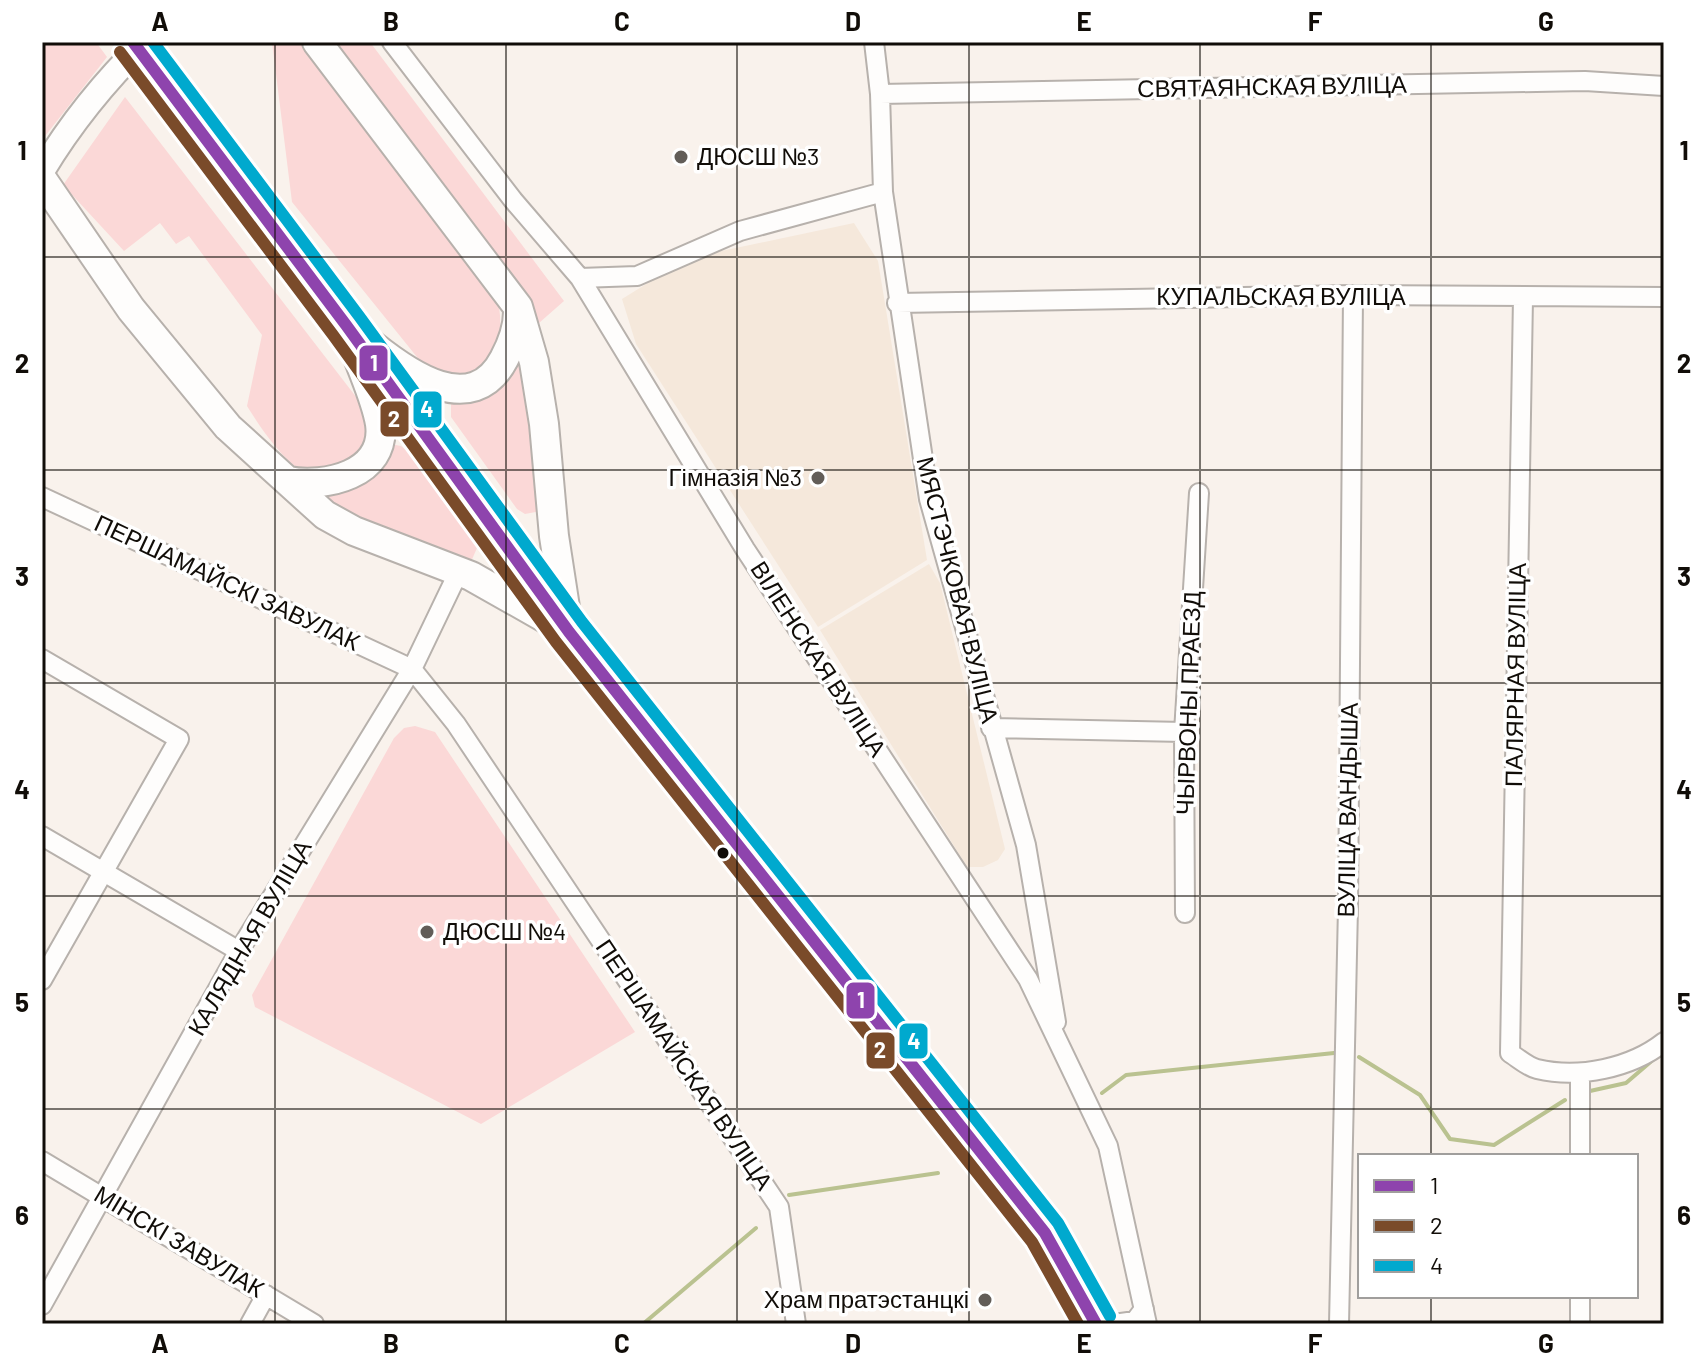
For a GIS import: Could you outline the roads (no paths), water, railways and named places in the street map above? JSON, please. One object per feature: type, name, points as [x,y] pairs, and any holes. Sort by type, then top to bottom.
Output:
[{"type":"main road","points":[[133,42],[346,325],[569,632],[1045,1233],[1096,1324]]},
{"type":"main road","points":[[42,171],[63,137],[109,77],[145,42]]},
{"type":"main road","points":[[317,42],[518,307],[534,362],[544,424],[554,536],[569,632]]},
{"type":"main road","points":[[42,179],[131,309],[228,427],[325,515],[354,531],[459,571],[569,632]]},
{"type":"main road","points":[[346,325],[426,382],[462,389],[476,385],[500,367],[512,345],[518,307]]},
{"type":"main road","points":[[288,481],[325,484],[351,475],[376,449],[380,436],[377,413],[346,325]]},
{"type":"street","name":"ВІЛЕНСКАЯ ВУЛІЦА","points":[[392,42],[513,200],[580,278],[745,549],[1028,979],[1059,1037],[1108,1146],[1146,1316]]},
{"type":"street","name":"МЯСТЭЧКОВАЯ ВУЛІЦА","points":[[874,42],[880,94],[883,192],[897,303],[929,499],[1026,845],[1059,1037]]},
{"type":"street","name":"СВЯТАЯНСКАЯ ВУЛІЦА","points":[[880,94],[1585,81],[1664,86]]},
{"type":"street","points":[[580,278],[637,276],[740,231],[883,192]]},
{"type":"street","name":"КУПАЛЬСКАЯ ВУЛІЦА","points":[[897,303],[1353,295],[1664,297]]},
{"type":"street","name":"ВУЛІЦА ВАНДЫША","points":[[1339,1324],[1348,907],[1353,295]]},
{"type":"street","name":"ПАЛЯРНАЯ ВУЛІЦА","points":[[1523,298],[1510,1053],[1534,1069],[1580,1073]]},
{"type":"street","name":"ЧЫРВОНЫ ПРАЕЗД","points":[[1185,913],[1184,732],[1199,493]]},
{"type":"street","name":"ПЕРШАМАЙСКІ ЗАВУЛАК","points":[[42,497],[412,669]]},
{"type":"street","name":"КАЛЯДНАЯ ВУЛІЦА","points":[[42,1305],[239,951],[412,669],[459,571]]},
{"type":"street","points":[[42,659],[179,739],[42,980]]},
{"type":"street","name":"ПЕРШАМАЙСКАЯ ВУЛІЦА","points":[[412,669],[456,724],[779,1207],[796,1324]]},
{"type":"street","points":[[991,728],[1184,732]]},
{"type":"street","points":[[42,836],[239,951]]},
{"type":"street","points":[[1028,979],[1040,979],[1049,971]]},
{"type":"street","points":[[1580,1154],[1580,1073],[1642,1059],[1664,1042]]},
{"type":"street","name":"МІНСКІ ЗАВУЛАК","points":[[42,1161],[314,1324]]},
{"type":"street","points":[[250,1324],[266,1295]]},
{"type":"street","points":[[1580,1298],[1580,1324]]},
{"type":"street","points":[[1114,1324],[1146,1316]]},
{"type":"waterway","points":[[1102,1093],[1126,1075],[1334,1053]]},
{"type":"waterway","points":[[1359,1057],[1420,1095],[1450,1139],[1494,1145],[1565,1100]]},
{"type":"waterway","points":[[1590,1091],[1626,1083],[1654,1059]]},
{"type":"waterway","points":[[789,1195],[938,1173]]},
{"type":"waterway","points":[[643,1324],[756,1228]]},
{"type":"place","name":"ДЮСШ №3","points":[[681,157]]},
{"type":"place","name":"Гімназія №3","points":[[818,478]]},
{"type":"place","name":"ДЮСШ №4","points":[[427,932]]},
{"type":"place","name":"Храм пратэстанцкі","points":[[985,1300]]}]
